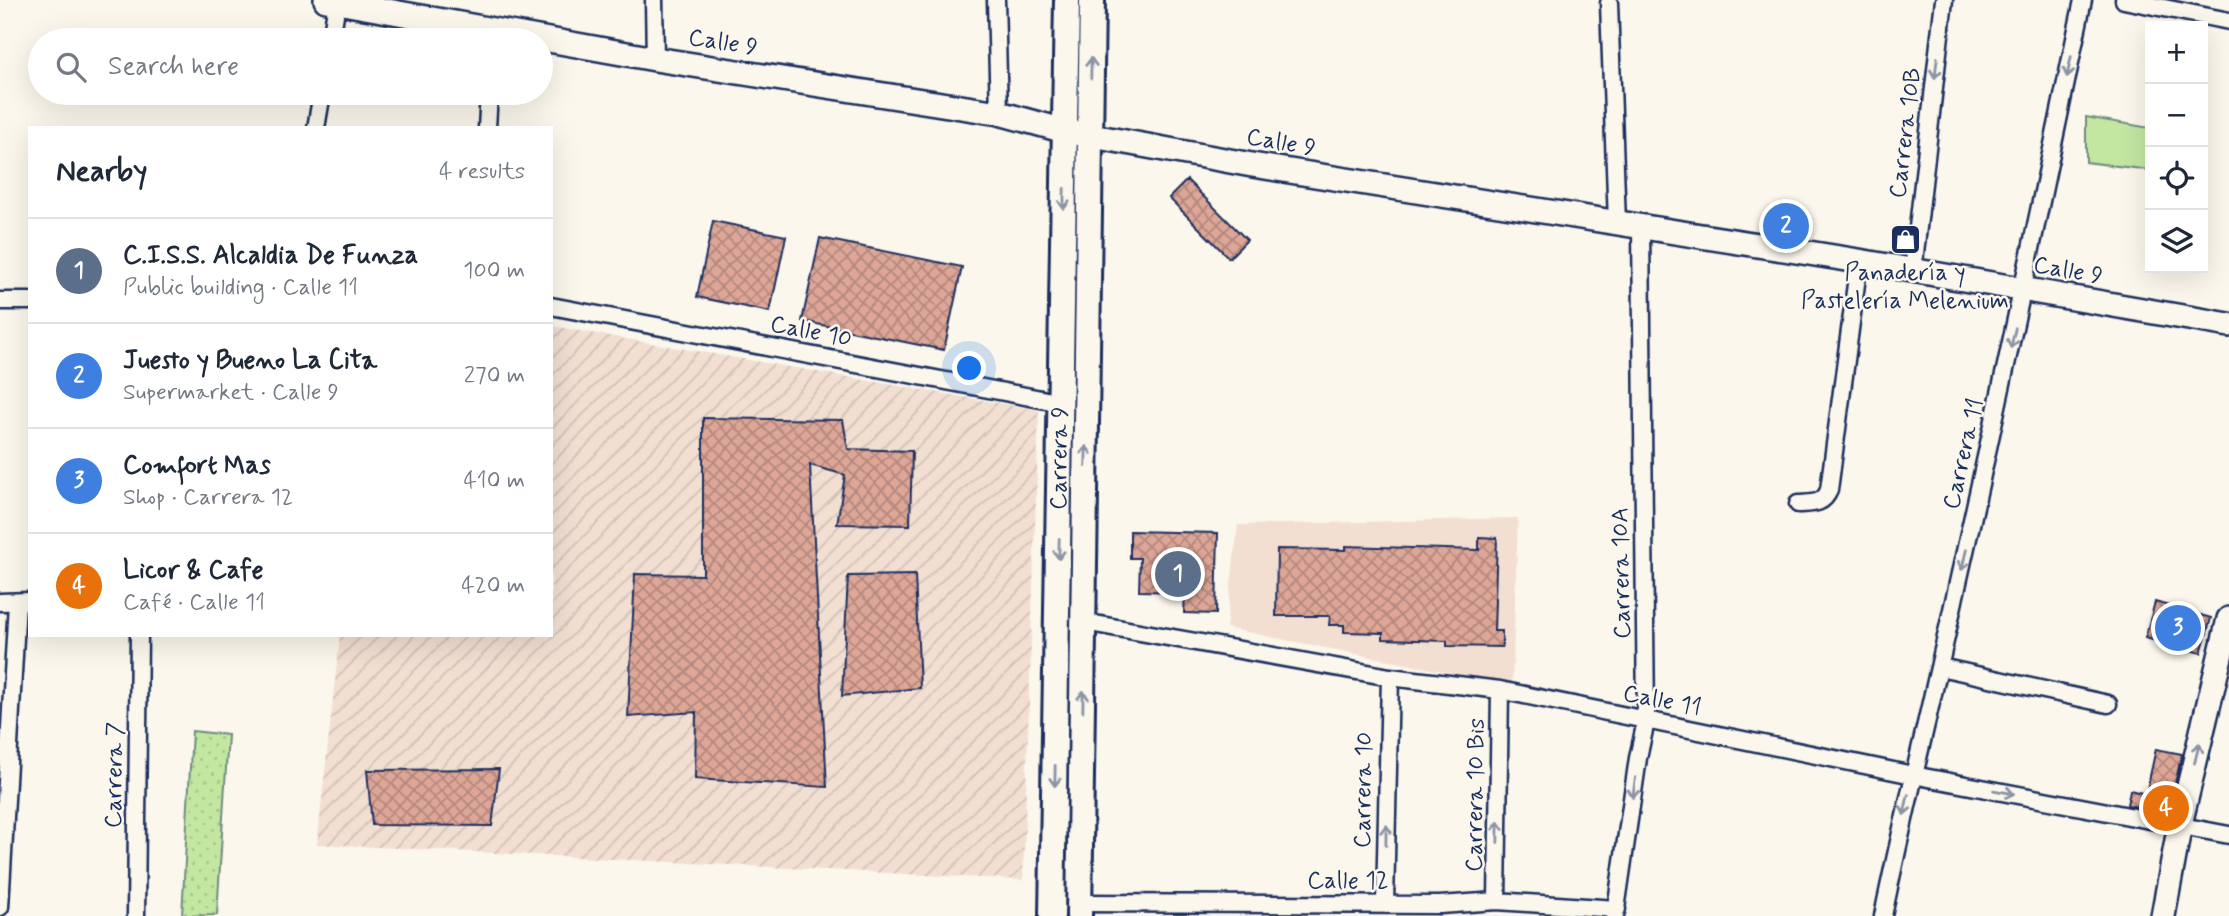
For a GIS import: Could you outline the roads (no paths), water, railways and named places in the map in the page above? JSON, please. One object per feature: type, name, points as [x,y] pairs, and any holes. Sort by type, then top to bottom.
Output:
[{"type":"main road","name":"Carrera 9","points":[[1052,916],[1067,0]]},
{"type":"main road","name":"Carrera 9","points":[[1079,910],[1092,0]]},
{"type":"main road","name":"Calle 9","points":[[344,2],[461,28]]},
{"type":"main road","name":"Calle 9","points":[[553,44],[999,113],[1065,131],[1362,184],[1859,261],[2229,325]]},
{"type":"main road","points":[[2163,916],[2180,824],[2229,619]]},
{"type":"street","points":[[654,0],[655,59]]},
{"type":"street","points":[[996,0],[999,113]]},
{"type":"street","name":"Carrera 10B","points":[[1913,271],[1944,0]]},
{"type":"street","name":"Carrera 11","points":[[1884,916],[1913,775],[1940,667],[2024,290],[2083,0]]},
{"type":"street","points":[[2124,0],[2229,21]]},
{"type":"street","points":[[335,28],[344,2]]},
{"type":"street","points":[[1609,4],[1617,223]]},
{"type":"street","points":[[316,126],[320,105]]},
{"type":"street","points":[[487,126],[488,105]]},
{"type":"street","name":"Carrera 10A","points":[[1616,912],[1638,758],[1646,721],[1641,227]]},
{"type":"street","points":[[1798,504],[1819,503],[1826,498],[1829,491],[1859,261]]},
{"type":"street","points":[[0,301],[28,301]]},
{"type":"street","name":"Calle 10","points":[[553,306],[1062,403]]},
{"type":"street","points":[[0,602],[23,602],[0,907]]},
{"type":"street","name":"Calle 11","points":[[1084,622],[1390,677],[1500,690],[1913,775],[2229,835]]},
{"type":"street","name":"Carrera 7","points":[[136,916],[139,637]]},
{"type":"street","points":[[1940,667],[2108,704]]},
{"type":"street","name":"Carrera 10","points":[[1385,904],[1390,677]]},
{"type":"street","name":"Carrera 10 Bis","points":[[1497,901],[1500,690]]},
{"type":"street","name":"Calle 12","points":[[1079,910],[1385,904],[1439,910],[1497,901],[1616,912]]},
{"type":"place","name":"Juesto y Bueno La Cita","points":[[1786,226]]},
{"type":"place","name":"Panadería y Pastelería Melenium","points":[[1905,239]]},
{"type":"place","name":"C.I.S.S. Alcaldia De Funza","points":[[1178,574]]},
{"type":"place","name":"Comfort Mas","points":[[2178,628]]},
{"type":"place","name":"Licor & Cafe","points":[[2166,808]]}]
